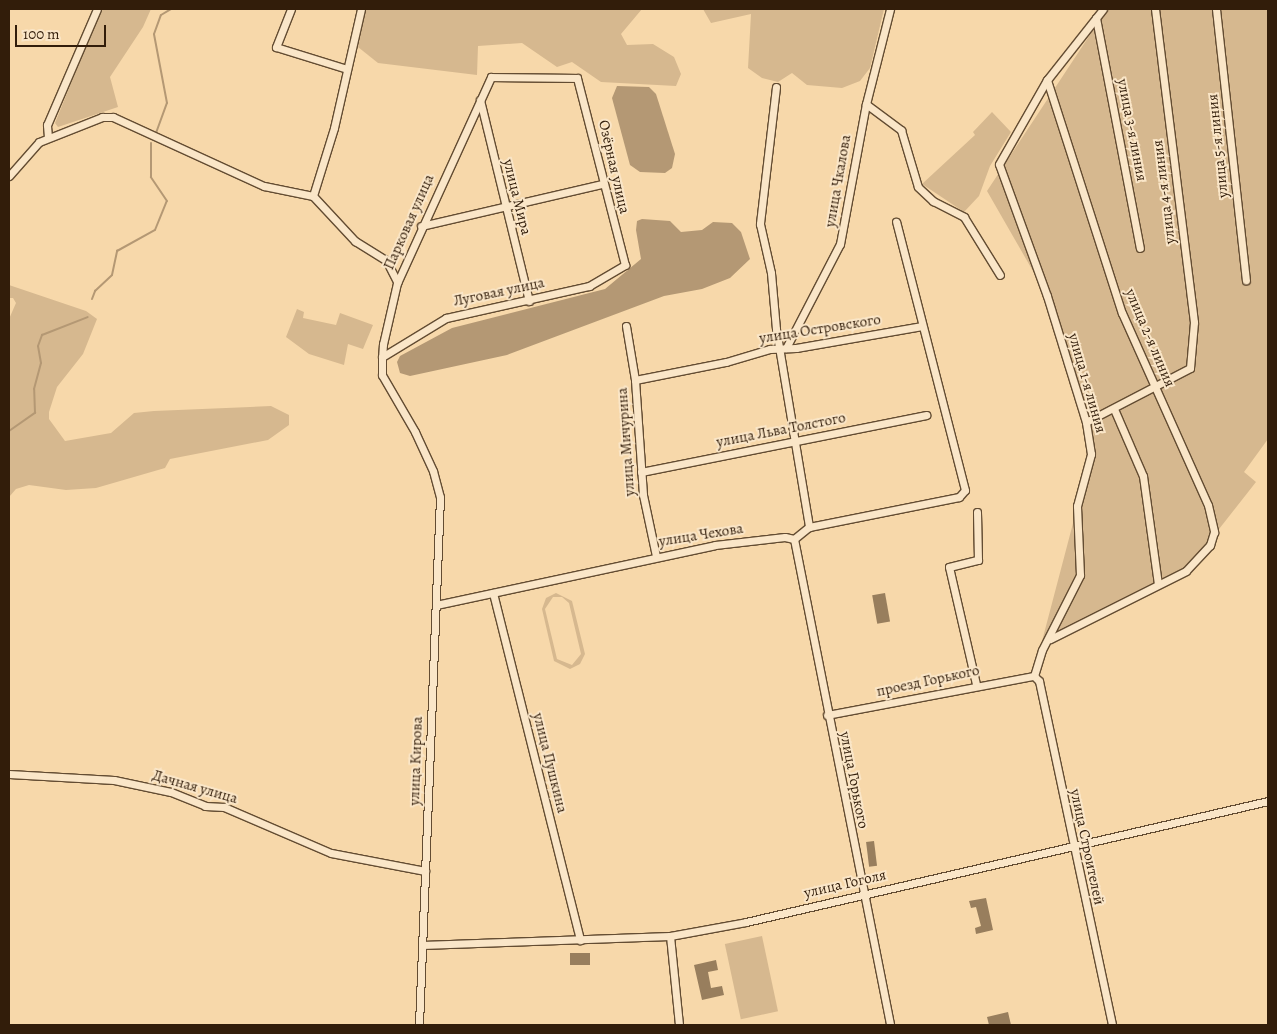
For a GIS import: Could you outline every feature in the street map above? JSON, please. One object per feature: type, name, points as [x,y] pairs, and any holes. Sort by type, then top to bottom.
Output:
[{"type":"street","points":[[48,137],[47,125],[97,9]]},
{"type":"street","points":[[291,9],[276,47],[344,68]]},
{"type":"street","points":[[313,196],[334,128],[344,68],[361,9]]},
{"type":"street","name":"улица Чкалова","points":[[783,348],[840,244],[866,104],[890,9]]},
{"type":"street","points":[[1047,80],[1103,9]]},
{"type":"street","name":"улица 4-я линия","points":[[1155,9],[1194,322],[1188,372],[1155,388]]},
{"type":"street","name":"улица 5-я линия","points":[[1216,9],[1246,280]]},
{"type":"street","name":"улица 3-я линия","points":[[1096,18],[1140,248]]},
{"type":"street","name":"Парковая улица","points":[[387,385],[382,357],[397,283],[421,226],[491,77],[578,78]]},
{"type":"street","name":"Озёрная улица","points":[[578,78],[602,184],[626,262]]},
{"type":"street","name":"улица 1-я линия","points":[[1034,676],[1081,567],[1077,513],[1091,454],[1086,422],[1047,296],[999,164],[1047,80]]},
{"type":"street","name":"улица 2-я линия","points":[[1047,80],[1122,313],[1212,517],[1210,545],[1191,567],[1158,584]]},
{"type":"street","points":[[776,87],[760,224],[771,273],[783,348],[793,441],[809,527]]},
{"type":"street","name":"улица Мира","points":[[480,100],[529,301]]},
{"type":"street","points":[[866,104],[901,130],[918,187],[964,217],[1000,276]]},
{"type":"street","points":[[9,176],[35,146],[48,137],[102,117],[113,117],[264,186],[313,196],[355,241],[386,260],[397,283]]},
{"type":"street","points":[[421,226],[602,184]]},
{"type":"street","points":[[794,539],[809,527],[959,497],[965,490],[896,222]]},
{"type":"street","name":"Луговая улица","points":[[382,357],[446,318],[529,301],[596,283],[626,262]]},
{"type":"street","name":"улица Мичурина","points":[[626,326],[635,380],[641,472],[656,556]]},
{"type":"street","name":"улица Островского","points":[[635,380],[783,348],[922,326]]},
{"type":"street","name":"улица Кирова","points":[[387,385],[415,432],[433,471],[440,497],[419,1025]]},
{"type":"street","points":[[1086,422],[1155,388]]},
{"type":"street","points":[[1049,640],[1158,584],[1143,476],[1114,409]]},
{"type":"street","name":"улица Льва Толстого","points":[[641,472],[926,415]]},
{"type":"street","points":[[976,684],[950,567],[978,560],[977,512]]},
{"type":"street","name":"улица Чехова","points":[[436,606],[656,556],[742,542],[794,539]]},
{"type":"street","name":"улица Горького","points":[[794,539],[862,895],[890,1025]]},
{"type":"street","name":"улица Пушкина","points":[[492,594],[580,940]]},
{"type":"street","name":"проезд Горького","points":[[828,715],[976,684],[1034,676]]},
{"type":"street","name":"улица Строителей","points":[[1034,676],[1039,681],[1072,844],[1112,1025]]},
{"type":"street","name":"Дачная улица","points":[[9,774],[114,780],[172,792],[205,806],[224,807],[331,853],[425,871]]},
{"type":"street","name":"улица Гоголя","points":[[422,945],[670,936],[862,895],[1072,844],[1268,802]]},
{"type":"street","points":[[670,936],[679,1025]]},
{"type":"shaded area","points":[[101,9],[151,9],[143,27],[110,77],[118,107],[58,127],[55,123]]},
{"type":"shaded area","points":[[366,9],[642,9],[621,34],[627,45],[653,44],[674,57],[681,74],[676,86],[601,82],[572,62],[557,67],[522,43],[478,46],[477,75],[378,63],[358,47]]},
{"type":"shaded area","points":[[703,9],[884,9],[870,68],[860,81],[842,88],[807,85],[792,73],[778,82],[762,78],[748,68],[751,14],[711,23]]},
{"type":"shaded area","points":[[1107,9],[1268,9],[1268,439],[1244,472],[1256,482],[1190,566],[1041,645],[1092,451],[1049,299],[987,191]]},
{"type":"shaded area","points":[[617,86],[649,87],[656,94],[675,154],[672,168],[665,173],[640,172],[630,165],[612,98]]},
{"type":"shaded area","points":[[992,112],[1011,132],[990,166],[979,196],[964,212],[922,184],[975,135],[973,132]]},
{"type":"shaded area","points":[[642,219],[670,221],[681,232],[702,230],[713,222],[732,223],[741,232],[750,259],[730,278],[702,289],[664,296],[507,355],[410,376],[400,373],[397,362],[400,356],[452,328],[605,289],[641,259],[636,230],[637,221]]},
{"type":"shaded area","points":[[9,285],[86,311],[97,319],[83,354],[57,387],[49,412],[49,419],[65,441],[111,433],[134,413],[154,411],[271,406],[289,415],[289,425],[268,440],[170,459],[165,468],[96,488],[66,490],[29,485],[16,489],[9,497],[9,319],[16,303],[13,298],[9,298]]},
{"type":"shaded area","points":[[297,309],[304,312],[303,318],[336,325],[340,313],[373,325],[363,349],[348,344],[344,365],[309,354],[286,337]]},
{"type":"shaded area","points":[[556,593],[572,601],[585,654],[580,664],[570,669],[554,661],[542,609],[546,598]],"holes":[[[553,597],[562,597],[569,603],[581,654],[572,665],[557,659],[545,609]]]},
{"type":"shaded area","points":[[762,936],[778,1011],[741,1019],[725,944]]},
{"type":"building","points":[[885,593],[890,622],[877,624],[872,595]]},
{"type":"building","points":[[874,841],[877,866],[869,867],[866,842]]},
{"type":"building","points":[[986,898],[993,930],[976,934],[975,928],[981,926],[976,907],[971,908],[969,901]]},
{"type":"building","points":[[570,953],[590,953],[590,965],[570,965]]},
{"type":"building","points":[[716,960],[718,970],[708,972],[711,988],[722,986],[724,995],[702,1000],[694,965]]},
{"type":"building","points":[[1008,1012],[1011,1025],[989,1025],[987,1017]]},
{"type":"waterway","points":[[156,133],[167,103],[154,34],[161,15],[171,9]]},
{"type":"waterway","points":[[92,299],[95,291],[112,275],[117,251],[155,230],[167,201],[151,177],[151,143]]},
{"type":"waterway","points":[[9,431],[35,413],[34,389],[41,363],[38,346],[42,335],[88,317]]}]
